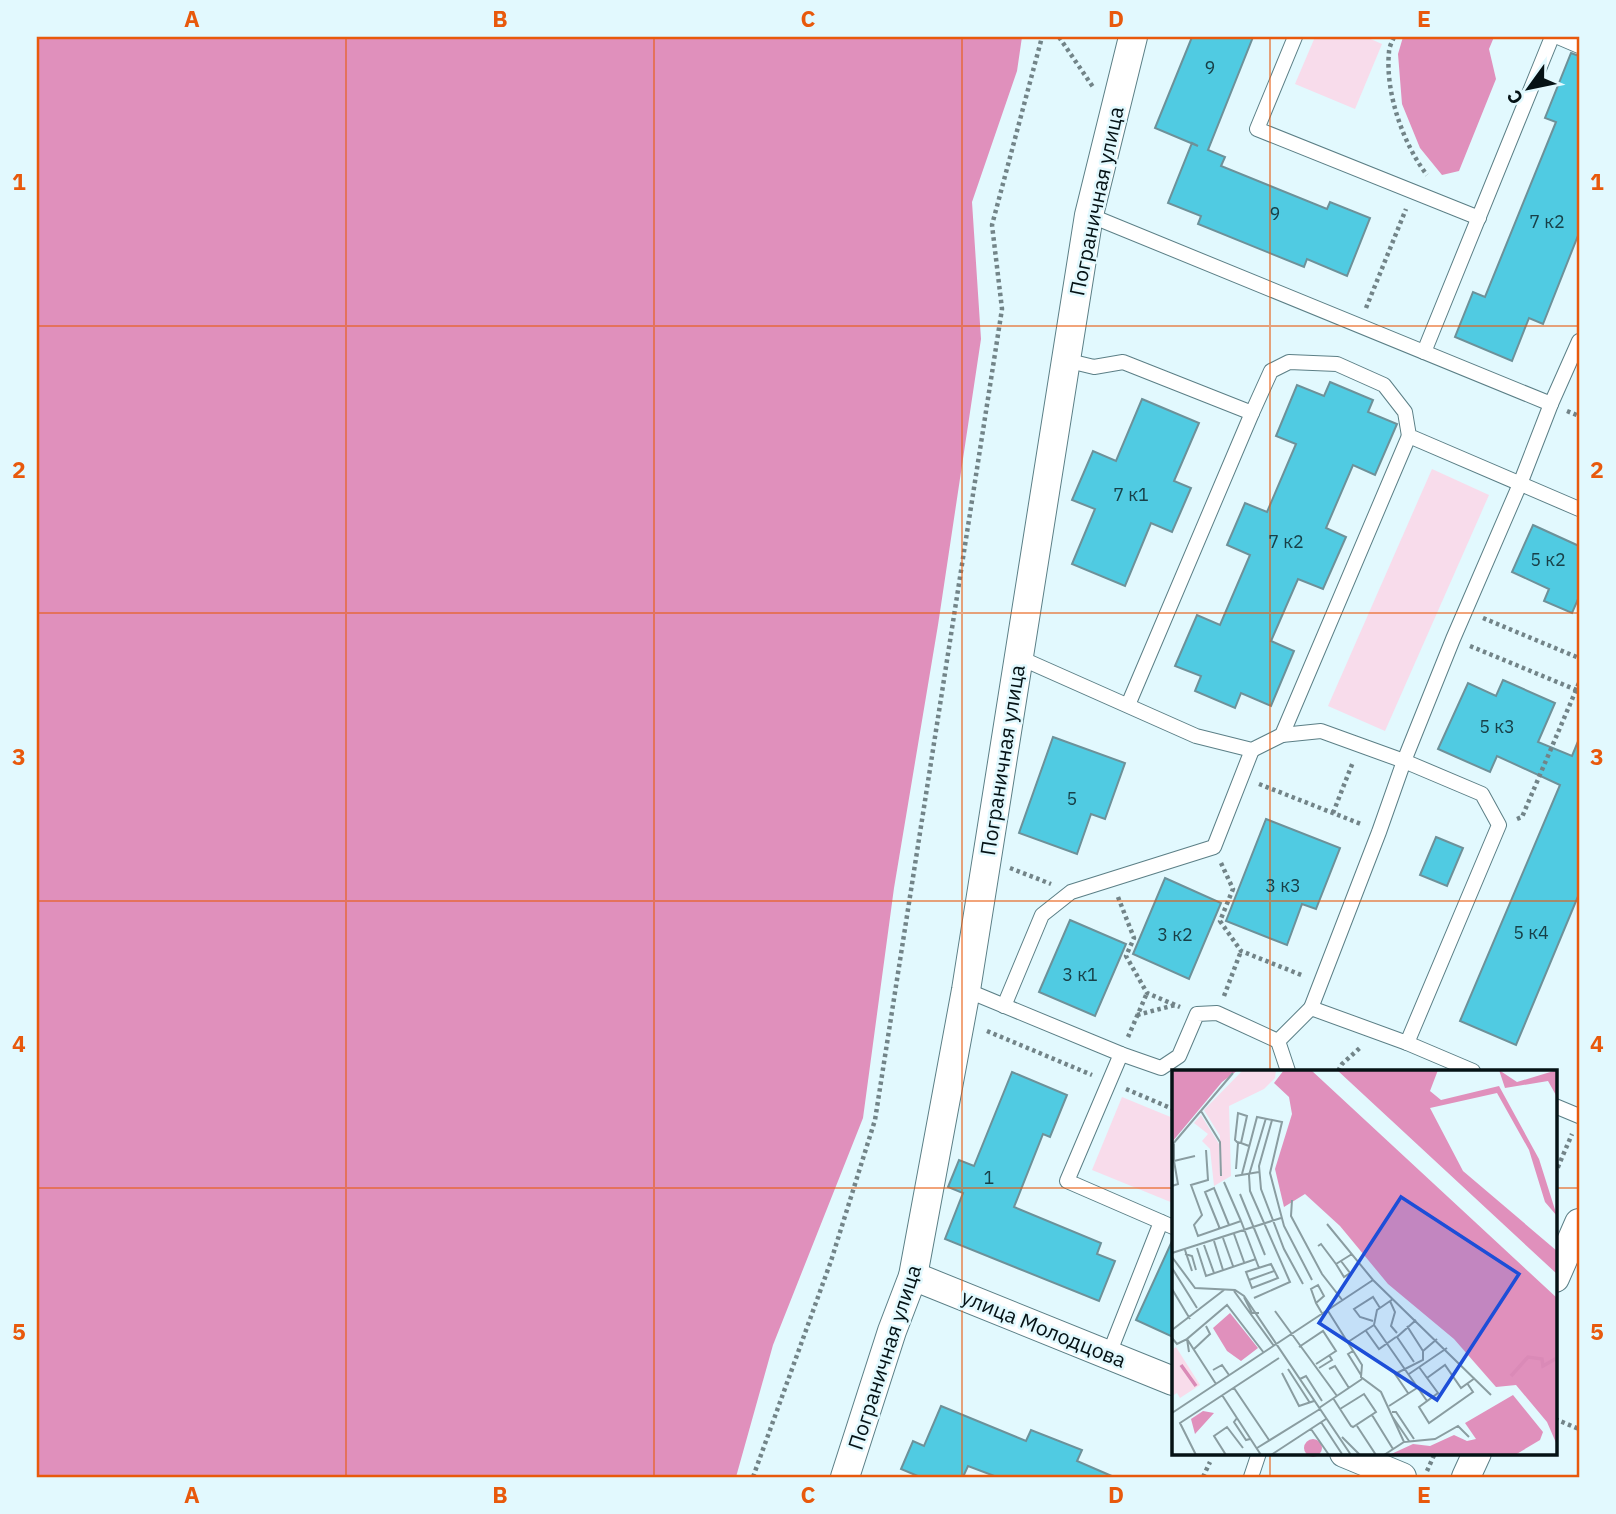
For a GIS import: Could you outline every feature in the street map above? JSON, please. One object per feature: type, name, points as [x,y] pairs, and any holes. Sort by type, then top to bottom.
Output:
[{"type":"street","name":"Пограничная улица","points":[[845,1477],[892,1331],[914,1276],[967,990],[1089,215],[1133,37]]},
{"type":"street","points":[[1556,1276],[1579,1223]]},
{"type":"street","name":"улица Молодцова","points":[[914,1276],[1172,1381]]},
{"type":"street","points":[[1346,1454],[1402,1477]]},
{"type":"street","points":[[1466,1477],[1477,1454]]},
{"type":"lane","points":[[1294,37],[1257,129],[1479,218]]},
{"type":"lane","points":[[1424,352],[1552,37]]},
{"type":"lane","points":[[1558,37],[1579,46]]},
{"type":"lane","points":[[1089,215],[1551,404]]},
{"type":"lane","points":[[1278,1041],[1311,1008],[1453,639],[1579,341]]},
{"type":"lane","points":[[1065,360],[1094,367],[1124,362],[1252,412]]},
{"type":"lane","points":[[1128,705],[1271,371],[1289,362],[1337,365],[1384,385],[1405,412],[1409,436],[1282,735]]},
{"type":"lane","points":[[1409,436],[1579,509]]},
{"type":"lane","points":[[1018,657],[1196,736],[1252,750],[1282,735],[1321,731],[1404,761],[1482,794],[1499,825],[1407,1043]]},
{"type":"lane","points":[[1004,1006],[1042,915],[1071,892],[1214,847],[1252,750]]},
{"type":"lane","points":[[967,990],[1161,1068],[1179,1056],[1197,1014],[1217,1013],[1278,1041],[1288,1070]]},
{"type":"lane","points":[[1311,1008],[1407,1043],[1471,1070]]},
{"type":"lane","points":[[1109,1354],[1167,1224],[1067,1181],[1121,1054]]},
{"type":"lane","points":[[1556,1107],[1577,1122]]},
{"type":"lane","points":[[1251,1477],[1259,1454]]},
{"type":"path","points":[[753,1477],[831,1262],[875,1120],[1002,309],[992,225],[1042,37]]},
{"type":"path","points":[[1059,37],[1114,116]]},
{"type":"path","points":[[1394,37],[1389,50],[1390,91],[1403,133],[1424,171],[1458,210]]},
{"type":"path","points":[[1359,325],[1413,192]]},
{"type":"path","points":[[1466,610],[1579,658]]},
{"type":"path","points":[[1453,639],[1578,691]]},
{"type":"path","points":[[1499,825],[1522,817],[1578,691],[1579,683]]},
{"type":"path","points":[[1332,813],[1359,745]]},
{"type":"path","points":[[1242,777],[1379,832]]},
{"type":"path","points":[[1214,847],[1233,889],[1220,921],[1241,951],[1321,983]]},
{"type":"path","points":[[987,858],[1071,892]]},
{"type":"path","points":[[1111,879],[1134,937],[1126,956],[1147,993],[1197,1014]]},
{"type":"path","points":[[1217,1013],[1241,951]]},
{"type":"path","points":[[1121,1054],[1147,993]]},
{"type":"path","points":[[1137,1015],[1175,1005]]},
{"type":"path","points":[[961,1021],[1172,1109]]},
{"type":"path","points":[[1556,1172],[1577,1122]]},
{"type":"path","points":[[1556,1419],[1579,1430]]},
{"type":"path","points":[[1425,1477],[1435,1454]]},
{"type":"path","points":[[1203,1477],[1210,1462]]},
{"type":"shaded area","points":[[37,37],[1022,37],[1017,71],[972,202],[981,339],[938,625],[894,888],[863,1118],[773,1345],[736,1477],[37,1477]]},
{"type":"shaded area","points":[[1315,37],[1366,37],[1382,44],[1355,109],[1295,84]]},
{"type":"shaded area","points":[[1403,37],[1494,37],[1489,49],[1496,79],[1459,171],[1442,175],[1420,148],[1402,104],[1398,54]]},
{"type":"shaded area","points":[[1432,469],[1489,495],[1385,731],[1328,706]]},
{"type":"shaded area","points":[[1122,1097],[1172,1118],[1172,1203],[1092,1170]]},
{"type":"building","points":[[1192,37],[1253,37],[1208,150],[1225,157],[1221,166],[1327,209],[1330,202],[1370,218],[1347,276],[1307,259],[1304,267],[1198,224],[1201,216],[1168,203],[1192,143],[1155,128]]},
{"type":"building","points":[[1571,53],[1579,56],[1579,233],[1543,324],[1529,318],[1512,361],[1455,337],[1473,292],[1485,297],[1556,122],[1545,118]]},
{"type":"building","points":[[1330,382],[1373,400],[1368,412],[1397,424],[1375,475],[1353,465],[1326,528],[1346,537],[1323,589],[1298,579],[1271,641],[1294,651],[1271,706],[1241,693],[1235,708],[1195,691],[1201,676],[1175,666],[1197,615],[1220,625],[1250,555],[1227,545],[1245,503],[1267,512],[1296,444],[1276,436],[1297,385],[1324,396]]},
{"type":"building","points":[[1142,399],[1199,423],[1174,481],[1191,488],[1172,532],[1151,523],[1125,586],[1072,564],[1095,509],[1072,500],[1093,451],[1116,461]]},
{"type":"building","points":[[1533,525],[1579,546],[1579,597],[1572,613],[1544,601],[1549,589],[1512,572]]},
{"type":"building","points":[[1503,680],[1555,703],[1538,742],[1572,756],[1579,739],[1579,894],[1516,1045],[1460,1021],[1560,785],[1497,756],[1490,772],[1438,749],[1468,683],[1496,696]]},
{"type":"building","points":[[1053,737],[1125,763],[1105,819],[1091,814],[1077,854],[1019,833]]},
{"type":"building","points":[[1266,819],[1340,848],[1316,909],[1302,904],[1287,945],[1226,921]]},
{"type":"building","points":[[1436,837],[1463,848],[1447,886],[1420,875]]},
{"type":"building","points":[[1165,878],[1221,903],[1189,979],[1133,954]]},
{"type":"building","points":[[1070,920],[1126,944],[1095,1016],[1039,992]]},
{"type":"building","points":[[1012,1072],[1067,1095],[1050,1137],[1043,1134],[1014,1207],[1101,1243],[1097,1254],[1115,1261],[1099,1301],[945,1239],[963,1193],[948,1187],[959,1160],[974,1166]]},
{"type":"building","points":[[1172,1241],[1172,1337],[1136,1320]]},
{"type":"building","points":[[941,1406],[1026,1441],[1031,1430],[1082,1450],[1077,1461],[1114,1477],[997,1477],[968,1466],[963,1477],[920,1477],[901,1469],[913,1441],[924,1446]]}]
